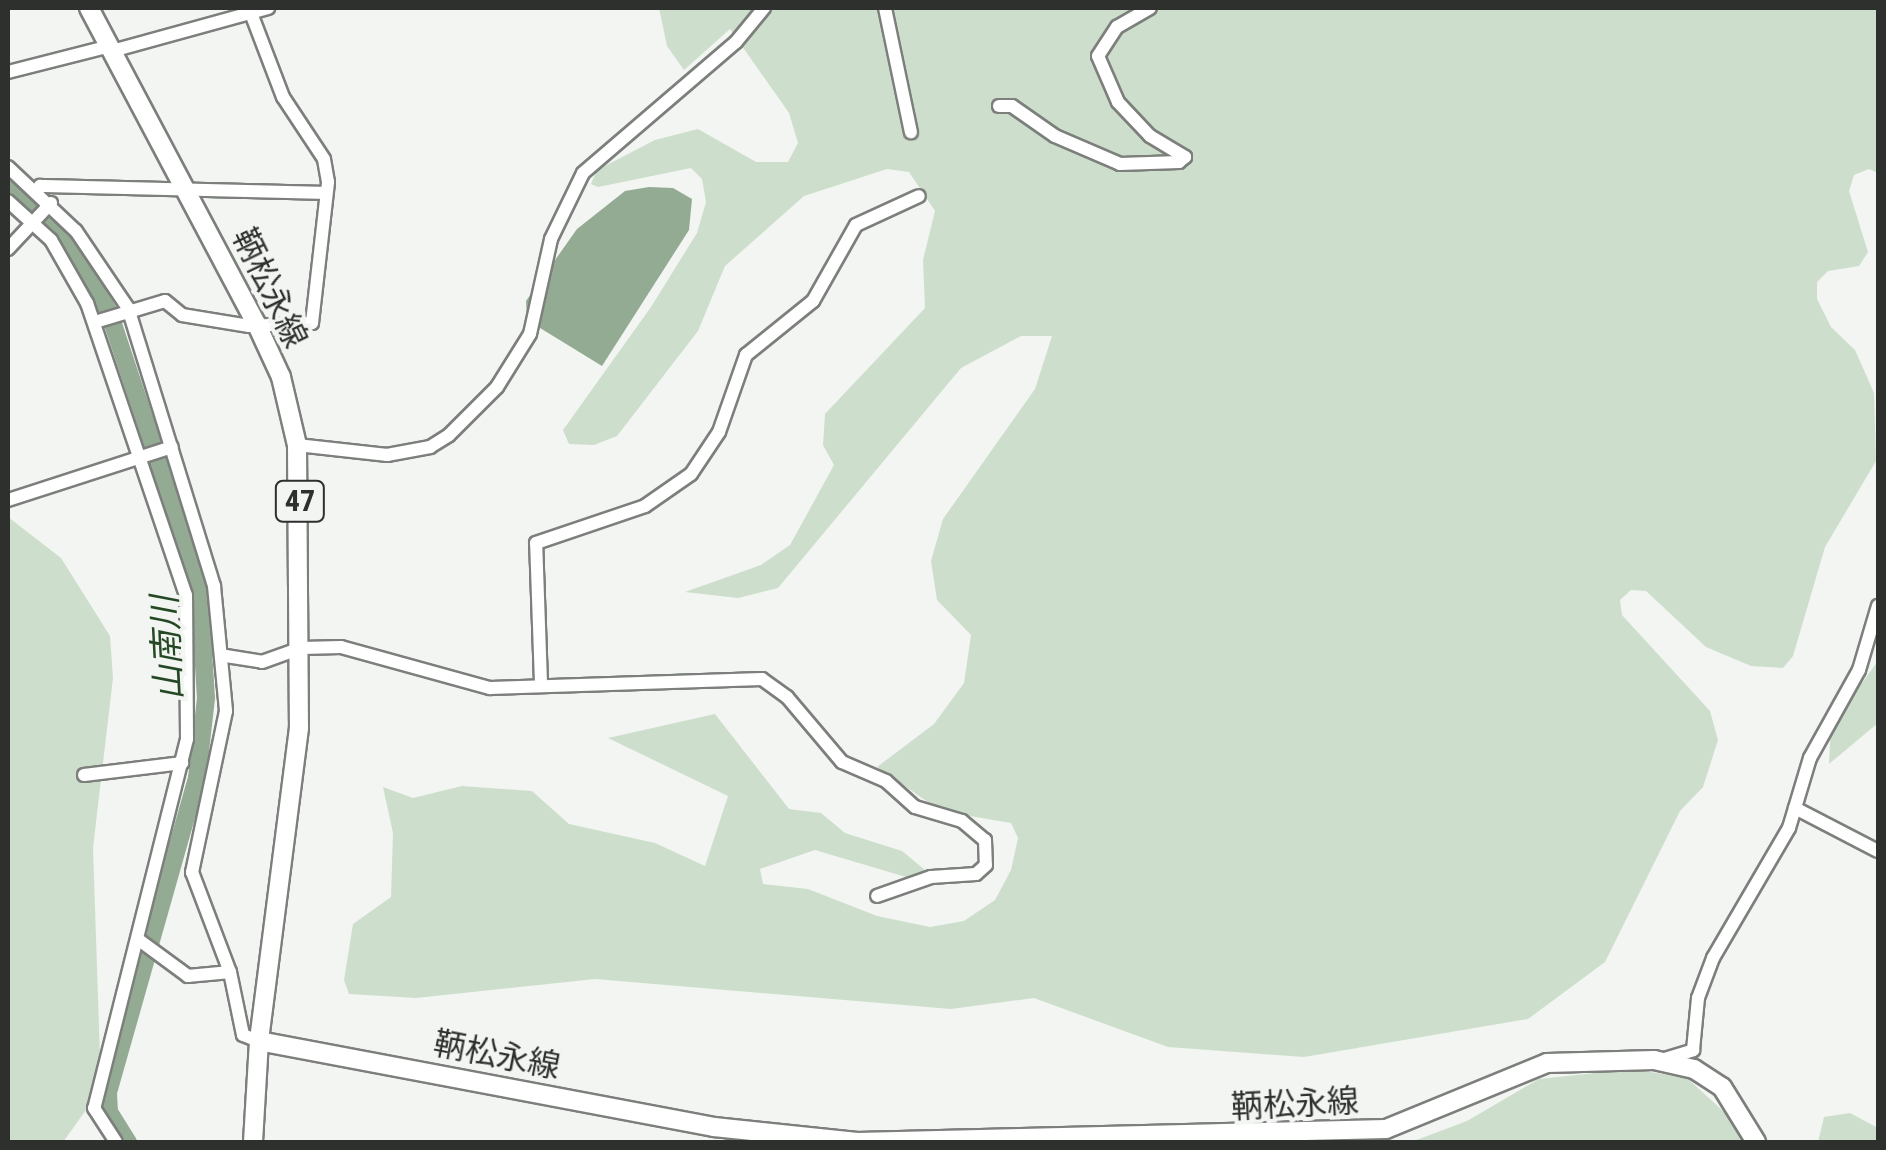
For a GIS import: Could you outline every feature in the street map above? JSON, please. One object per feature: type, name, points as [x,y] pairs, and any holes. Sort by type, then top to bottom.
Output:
[{"type":"main road","name":"鞆松永線","points":[[90,8],[257,324],[281,378],[296,445],[301,648],[291,816],[259,1041],[714,1127],[857,1142],[1386,1129],[1548,1064],[1658,1061],[1694,1069],[1722,1086],[1756,1142]]},
{"type":"main road","points":[[253,1142],[259,1041]]},
{"type":"street","points":[[8,72],[268,8]]},
{"type":"street","points":[[296,445],[387,455],[430,447],[448,434],[496,387],[530,334],[551,238],[583,174],[736,42],[764,8]]},
{"type":"street","points":[[885,8],[911,132]]},
{"type":"street","points":[[999,106],[1012,106],[1054,136],[1120,164],[1179,162],[1185,157],[1150,136],[1118,102],[1098,56],[1117,28],[1150,8]]},
{"type":"street","points":[[98,322],[124,310],[166,301],[182,314],[257,324],[312,323],[322,193],[328,182],[324,159],[283,97],[252,13]]},
{"type":"street","points":[[8,167],[37,192]]},
{"type":"street","points":[[116,1142],[94,1108],[126,971],[141,942],[182,762],[190,656],[186,594],[98,322],[41,212],[37,192],[40,186],[322,193]]},
{"type":"street","points":[[541,683],[536,543],[644,506],[691,474],[714,442],[746,356],[813,302],[856,226],[919,196]]},
{"type":"street","points":[[8,202],[41,212],[110,272],[214,586],[226,656],[221,760],[192,872],[230,972],[243,1035],[259,1041]]},
{"type":"street","points":[[8,249],[41,212]]},
{"type":"street","points":[[8,500],[168,448]]},
{"type":"street","points":[[1658,1061],[1692,1050],[1698,998],[1713,958],[1795,808],[1810,758],[1859,670],[1878,606]]},
{"type":"street","points":[[226,656],[262,662],[301,648],[341,647],[490,688],[541,683],[749,678],[774,684],[842,762],[886,782],[916,806],[962,822],[985,840],[986,865],[976,874],[931,876],[877,896]]},
{"type":"street","points":[[84,775],[182,762]]},
{"type":"street","points":[[1795,808],[1878,851]]},
{"type":"street","points":[[141,942],[188,976],[230,972]]},
{"type":"shaded area","points":[[659,8],[1878,8],[1878,173],[1869,169],[1854,175],[1849,191],[1868,252],[1859,266],[1828,271],[1817,282],[1817,299],[1831,327],[1855,350],[1874,393],[1876,461],[1825,547],[1793,656],[1783,668],[1751,666],[1706,647],[1646,591],[1631,590],[1620,600],[1622,615],[1710,711],[1718,740],[1703,787],[1680,811],[1605,962],[1528,1019],[1304,1057],[1168,1047],[1034,998],[951,1009],[595,979],[416,998],[349,994],[344,980],[353,924],[391,897],[393,833],[383,787],[413,798],[462,786],[532,791],[569,824],[655,843],[705,866],[728,796],[608,738],[715,714],[789,809],[821,813],[845,833],[902,851],[925,870],[923,877],[906,877],[815,850],[760,869],[763,884],[808,889],[877,916],[930,927],[964,921],[995,900],[1011,870],[1018,838],[1011,823],[941,811],[877,767],[934,724],[964,683],[971,635],[937,600],[931,561],[943,519],[1035,389],[1052,336],[1021,336],[961,368],[778,588],[738,598],[685,592],[761,565],[790,545],[834,465],[823,445],[825,414],[925,308],[923,260],[935,211],[909,172],[887,169],[804,196],[725,266],[698,331],[617,436],[594,445],[569,444],[563,430],[651,307],[697,233],[706,202],[702,179],[691,168],[598,187],[591,184],[597,170],[655,140],[698,129],[756,162],[788,162],[798,143],[789,113],[730,29],[684,70],[667,46]]},
{"type":"shaded area","points":[[673,188],[692,199],[689,230],[602,366],[527,320],[526,301],[577,229],[625,191]]},
{"type":"shaded area","points":[[8,517],[61,558],[110,636],[113,678],[93,848],[100,1057],[86,1110],[63,1142],[8,1142]]},
{"type":"shaded area","points":[[1878,661],[1878,723],[1829,764],[1831,725]]},
{"type":"shaded area","points":[[1633,1069],[1687,1078],[1735,1122],[1742,1142],[1411,1142],[1467,1121],[1539,1079]]},
{"type":"shaded area","points":[[1850,1113],[1878,1128],[1878,1142],[1818,1142],[1824,1117]]},
{"type":"waterway","name":"山南川","points":[[8,183],[61,235],[109,312],[199,584],[206,698],[197,778],[108,1093],[109,1112],[128,1142]]}]
